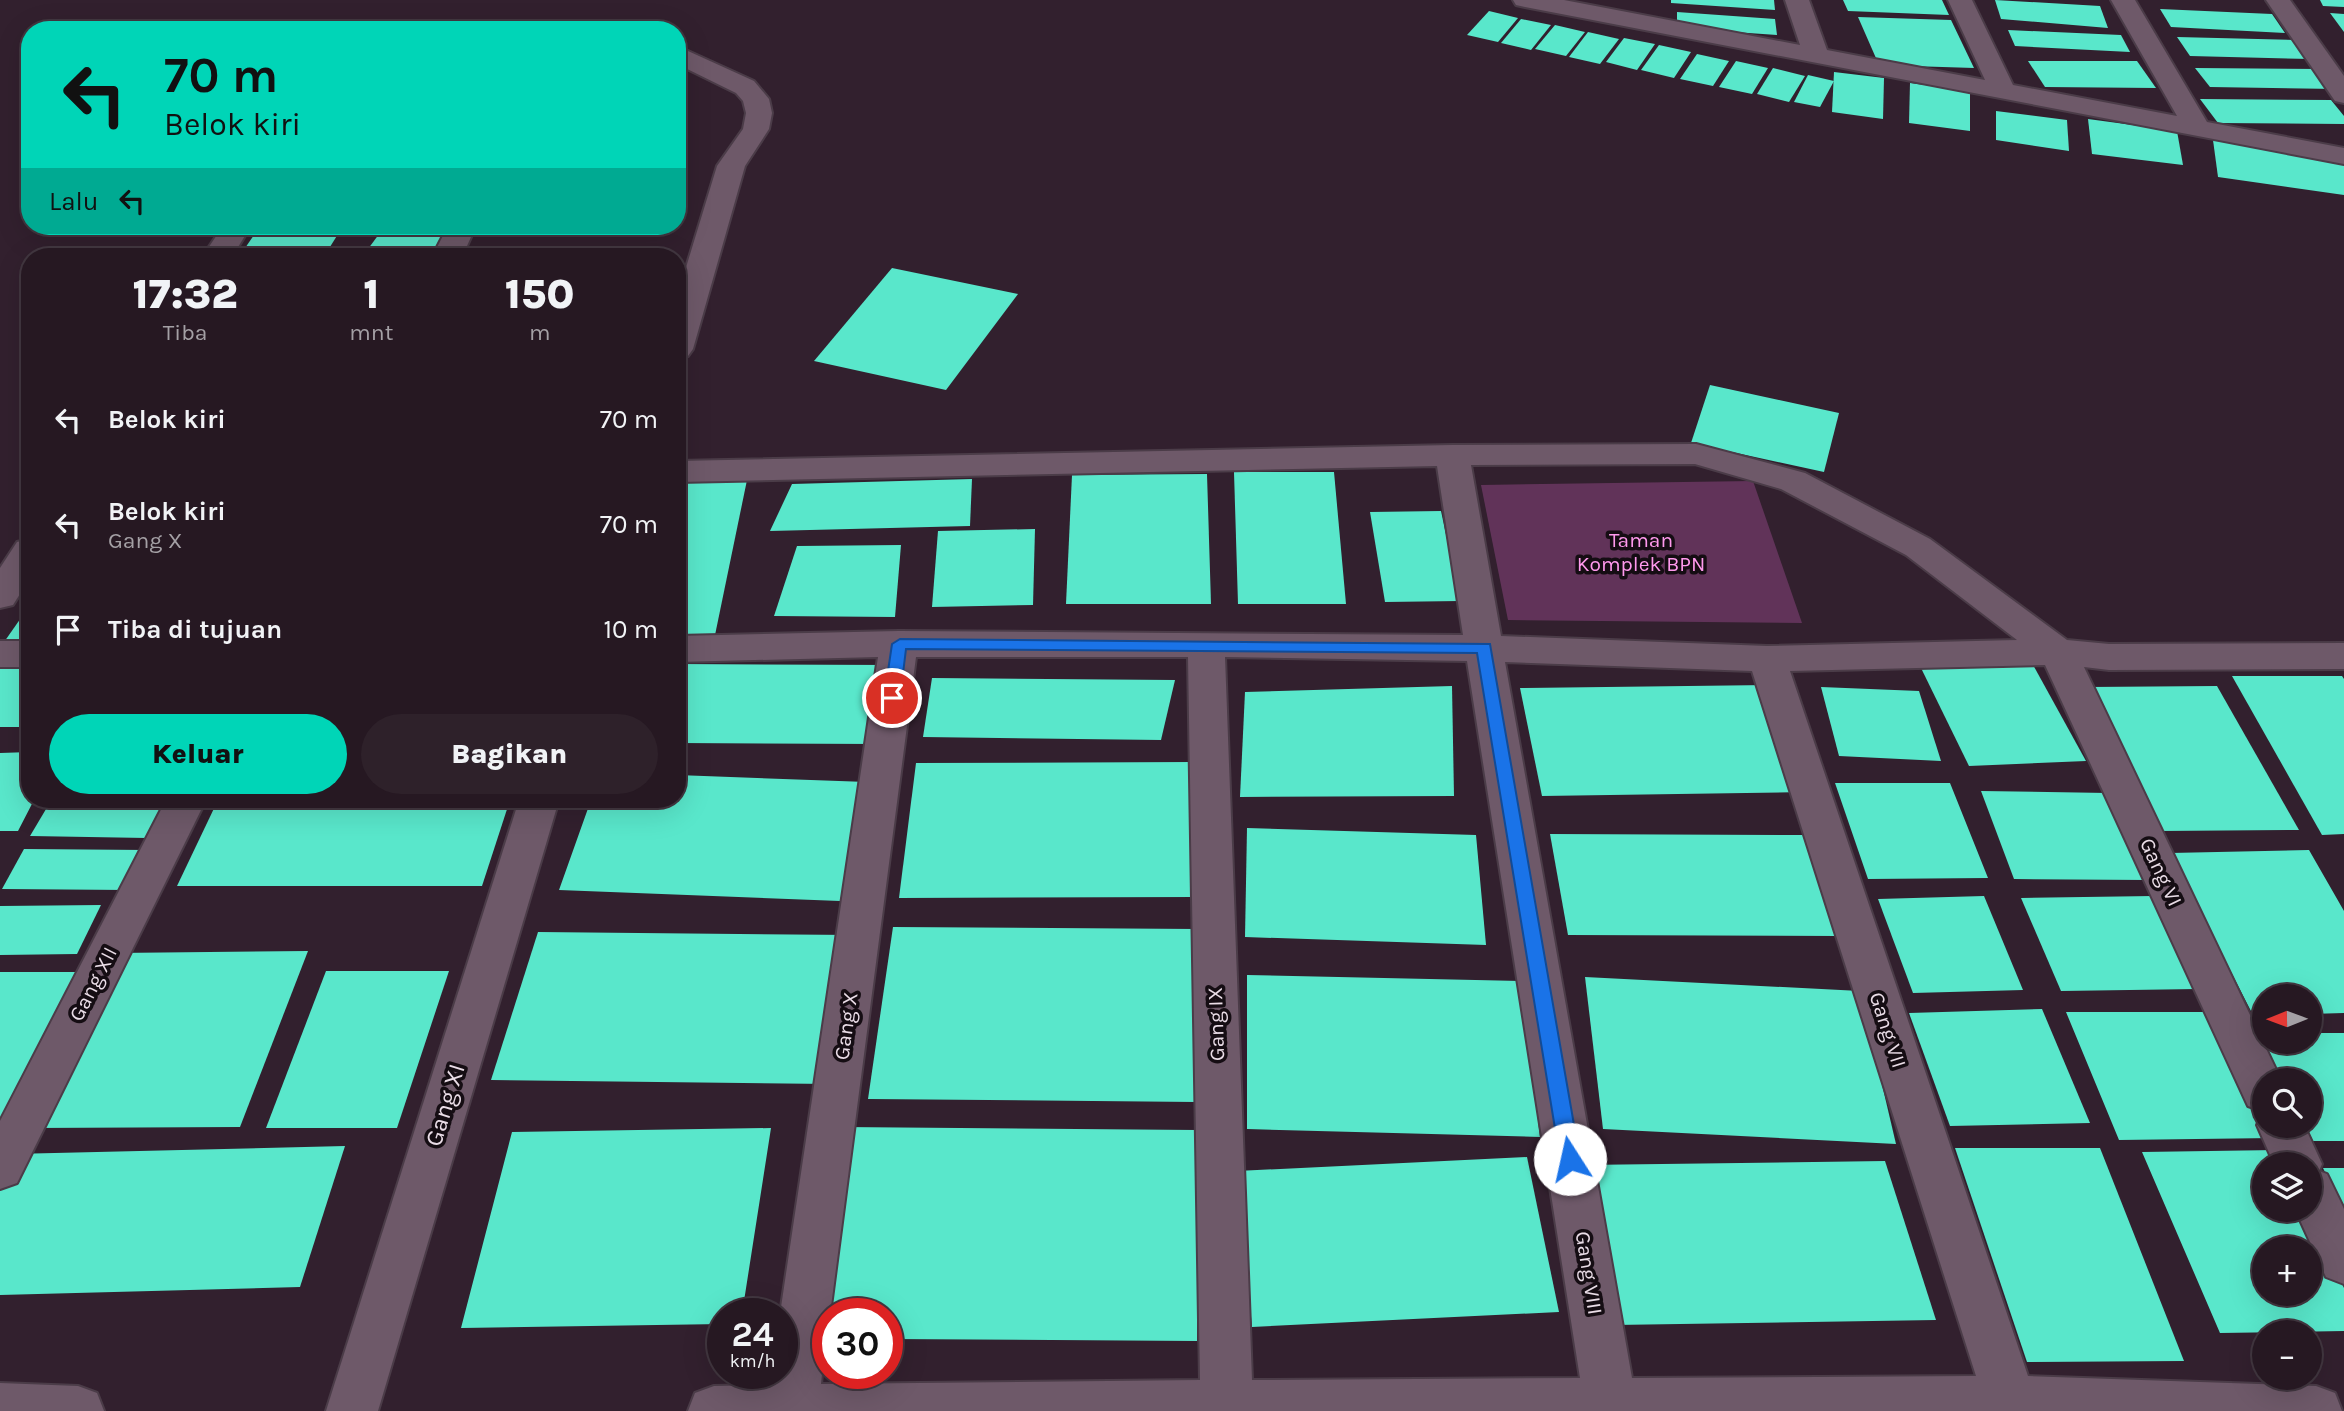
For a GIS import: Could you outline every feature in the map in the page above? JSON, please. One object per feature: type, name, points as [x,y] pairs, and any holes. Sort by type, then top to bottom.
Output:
[{"type":"street","points":[[1525,0],[1648,12],[1816,55],[2344,156]]},
{"type":"street","points":[[1797,0],[1816,55]]},
{"type":"street","points":[[1960,0],[2002,89]]},
{"type":"street","points":[[2123,0],[2197,127]]},
{"type":"street","points":[[2278,0],[2344,95]]},
{"type":"street","points":[[686,58],[744,87],[756,99],[759,113],[756,129],[731,166],[686,301]]},
{"type":"street","points":[[686,472],[1452,455],[1696,454],[1793,481],[1918,547],[2058,652]]},
{"type":"street","name":"Gang VIII","points":[[1452,455],[1610,1402]]},
{"type":"street","points":[[0,596],[21,564]]},
{"type":"street","points":[[686,649],[900,644],[1206,644],[1484,648],[1767,659],[2058,652],[2109,657],[2344,656]]},
{"type":"street","name":"Gang X","points":[[792,1408],[900,644]]},
{"type":"street","name":"Gang IX","points":[[1206,644],[1227,1405]]},
{"type":"street","name":"Gang VI","points":[[2058,652],[2253,1068]]},
{"type":"street","points":[[0,653],[21,654]]},
{"type":"street","name":"Gang VII","points":[[1767,659],[2010,1401]]},
{"type":"street","name":"Gang XII","points":[[0,1168],[182,808]]},
{"type":"street","name":"Gang XI","points":[[352,1411],[537,808]]},
{"type":"street","points":[[2322,1214],[2344,1261]]},
{"type":"street","points":[[714,1411],[792,1408],[2010,1401],[2316,1411]]},
{"type":"street","points":[[0,1408],[78,1411]]},
{"type":"green space","name":"Taman Komplek BPN","points":[[1753,481],[1802,623],[1508,620],[1481,485]]},
{"type":"building","points":[[1671,0],[1774,0],[1775,10],[1671,3]]},
{"type":"building","points":[[1843,0],[1942,0],[1949,15],[1848,11]]},
{"type":"building","points":[[1995,0],[2100,6],[2108,28],[2001,19]]},
{"type":"building","points":[[2320,0],[2344,0],[2344,7],[2323,6]]},
{"type":"building","points":[[2160,9],[2272,14],[2285,33],[2171,27]]},
{"type":"building","points":[[1489,11],[1518,18],[1498,42],[1467,35]]},
{"type":"building","points":[[1677,12],[1775,19],[1777,35],[1677,28]]},
{"type":"building","points":[[2330,13],[2344,14],[2344,32]]},
{"type":"building","points":[[1858,17],[1951,20],[1974,68],[1879,65]]},
{"type":"building","points":[[1521,19],[1551,25],[1531,50],[1501,43]]},
{"type":"building","points":[[1555,25],[1585,32],[1566,56],[1535,49]]},
{"type":"building","points":[[2008,30],[2121,35],[2130,52],[2015,46]]},
{"type":"building","points":[[1588,32],[1619,39],[1600,64],[1569,57]]},
{"type":"building","points":[[2177,37],[2296,40],[2311,59],[2190,56]]},
{"type":"building","points":[[1624,38],[1655,44],[1637,70],[1606,62]]},
{"type":"building","points":[[1659,45],[1691,52],[1674,78],[1641,70]]},
{"type":"building","points":[[1697,54],[1729,61],[1713,86],[1680,79]]},
{"type":"building","points":[[1736,61],[1768,68],[1752,94],[1719,87]]},
{"type":"building","points":[[2028,61],[2137,61],[2156,88],[2045,87]]},
{"type":"building","points":[[1773,68],[1805,76],[1789,102],[1757,94]]},
{"type":"building","points":[[2195,68],[2320,69],[2337,89],[2210,87]]},
{"type":"building","points":[[1834,72],[1884,78],[1883,119],[1832,112]]},
{"type":"building","points":[[1808,75],[1834,81],[1820,107],[1794,102]]},
{"type":"building","points":[[1910,83],[1970,91],[1970,131],[1909,123]]},
{"type":"building","points":[[2200,99],[2331,100],[2344,116],[2344,124],[2218,123]]},
{"type":"building","points":[[1996,111],[2067,120],[2069,151],[1996,140]]},
{"type":"building","points":[[2088,119],[2177,131],[2183,165],[2092,154]]},
{"type":"building","points":[[2213,140],[2344,158],[2344,195],[2218,177]]},
{"type":"building","points":[[254,235],[337,235],[329,248],[245,248]]},
{"type":"building","points":[[378,235],[447,235],[438,248],[369,248]]},
{"type":"building","points":[[892,268],[1018,294],[946,390],[814,361]]},
{"type":"building","points":[[1710,385],[1839,413],[1824,472],[1691,443]]},
{"type":"building","points":[[1234,472],[1334,472],[1346,604],[1238,604]]},
{"type":"building","points":[[1207,474],[1211,604],[1066,604],[1072,475]]},
{"type":"building","points":[[972,479],[970,526],[770,531],[792,484]]},
{"type":"building","points":[[747,480],[714,640],[686,641],[686,481]]},
{"type":"building","points":[[1441,511],[1460,601],[1385,602],[1370,512]]},
{"type":"building","points":[[1035,529],[1033,605],[932,607],[938,531]]},
{"type":"building","points":[[901,545],[895,617],[774,616],[797,546]]},
{"type":"building","points":[[21,618],[21,644],[2,645]]},
{"type":"building","points":[[0,659],[21,659],[21,727],[0,727]]},
{"type":"building","points":[[2032,663],[2086,761],[1969,766],[1921,668]]},
{"type":"building","points":[[686,664],[892,665],[879,744],[686,743]]},
{"type":"building","points":[[2232,676],[2342,676],[2344,834],[2322,835]]},
{"type":"building","points":[[932,678],[1175,680],[1161,740],[923,737]]},
{"type":"building","points":[[1769,685],[1805,792],[1542,796],[1520,688]]},
{"type":"building","points":[[1452,686],[1454,796],[1240,797],[1245,692]]},
{"type":"building","points":[[2217,686],[2299,830],[2160,831],[2088,687]]},
{"type":"building","points":[[1821,687],[1919,691],[1941,761],[1839,756]]},
{"type":"building","points":[[21,752],[21,808],[30,808],[18,831],[0,831],[0,753]]},
{"type":"building","points":[[1193,762],[1195,897],[899,898],[916,763]]},
{"type":"building","points":[[686,775],[867,782],[840,901],[559,890],[588,808],[686,808]]},
{"type":"building","points":[[1835,783],[1950,783],[1988,878],[1868,879]]},
{"type":"building","points":[[1981,791],[2108,793],[2147,880],[2014,879]]},
{"type":"building","points":[[47,808],[162,808],[147,838],[30,836]]},
{"type":"building","points":[[214,808],[507,808],[482,886],[177,886]]},
{"type":"building","points":[[1247,828],[1476,835],[1486,945],[1245,937]]},
{"type":"building","points":[[1550,834],[1807,835],[1838,936],[1568,935]]},
{"type":"building","points":[[24,849],[147,850],[127,890],[2,889]]},
{"type":"building","points":[[2309,850],[2344,911],[2344,1013],[2322,1014],[2322,984],[2252,984],[2252,1013],[2170,853]]},
{"type":"building","points":[[1984,896],[2023,990],[1913,993],[1878,899]]},
{"type":"building","points":[[2153,896],[2198,989],[2061,991],[2021,898]]},
{"type":"building","points":[[101,905],[77,954],[0,955],[0,906]]},
{"type":"building","points":[[893,927],[1197,929],[1196,1102],[868,1099]]},
{"type":"building","points":[[538,932],[854,935],[830,1084],[491,1080]]},
{"type":"building","points":[[308,951],[240,1127],[32,1128],[115,953]]},
{"type":"building","points":[[326,971],[449,971],[397,1128],[266,1128]]},
{"type":"building","points":[[0,972],[84,972],[11,1117],[0,1117]]},
{"type":"building","points":[[1247,975],[1521,981],[1540,1137],[1247,1129]]},
{"type":"building","points":[[1585,977],[1860,991],[1896,1144],[1603,1129]]},
{"type":"building","points":[[2042,1009],[2090,1123],[1950,1126],[1909,1013]]},
{"type":"building","points":[[2066,1012],[2213,1012],[2252,1093],[2252,1138],[2274,1138],[2119,1140]]},
{"type":"building","points":[[2322,1033],[2344,1033],[2344,1141],[2313,1141],[2312,1138],[2322,1138],[2322,1068],[2276,1068],[2269,1054],[2322,1054]]},
{"type":"building","points":[[842,1127],[1197,1130],[1197,1341],[903,1339],[903,1298],[816,1298]]},
{"type":"building","points":[[771,1128],[744,1298],[707,1298],[707,1324],[461,1328],[512,1132]]},
{"type":"building","points":[[345,1146],[300,1287],[0,1295],[0,1180],[12,1154]]},
{"type":"building","points":[[1955,1148],[2100,1148],[2184,1361],[2027,1362]]},
{"type":"building","points":[[2277,1150],[2278,1152],[2252,1152],[2252,1222],[2312,1222],[2319,1236],[2252,1236],[2252,1306],[2322,1306],[2322,1242],[2344,1288],[2344,1331],[2322,1331],[2322,1320],[2252,1320],[2252,1332],[2220,1333],[2142,1152]]},
{"type":"building","points":[[1527,1157],[1559,1312],[1252,1327],[1237,1171]]},
{"type":"building","points":[[1885,1161],[1936,1320],[1614,1325],[1583,1165]]},
{"type":"building","points":[[2323,1168],[2344,1168],[2344,1211]]},
{"type":"route","points":[[892,698],[900,644],[1484,648],[1570,1159]]}]
